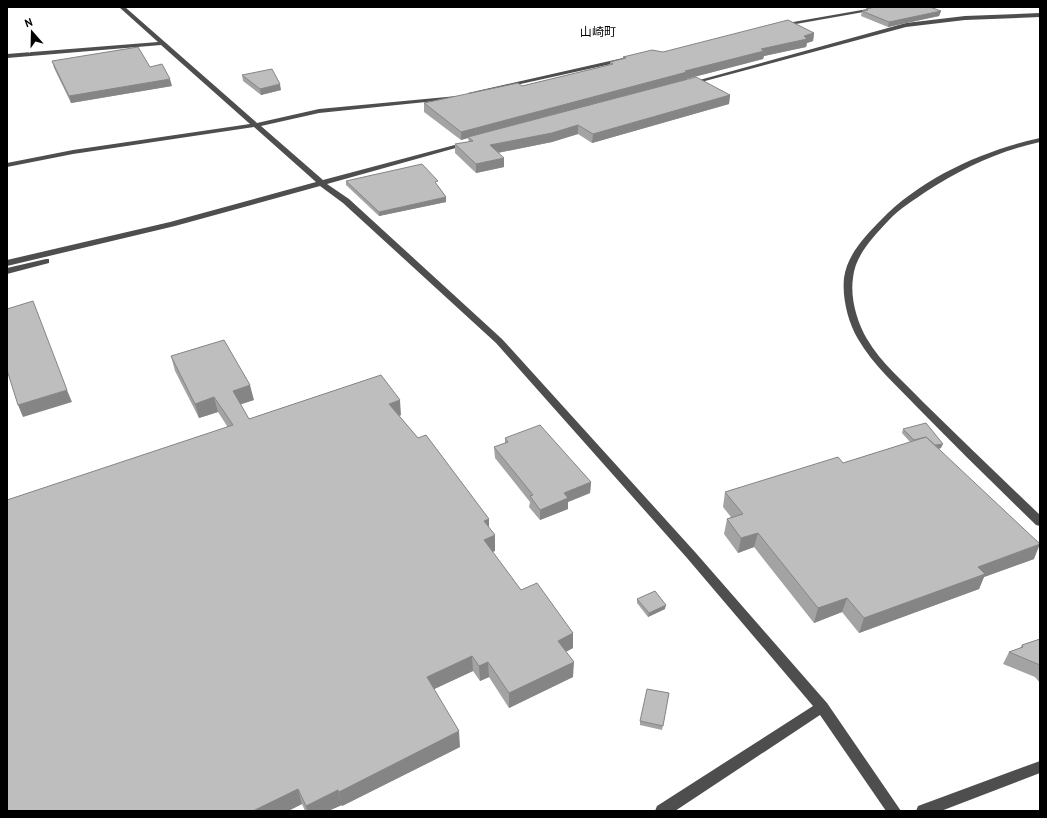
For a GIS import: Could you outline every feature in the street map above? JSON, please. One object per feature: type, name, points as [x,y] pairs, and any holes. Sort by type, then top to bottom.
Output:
[{"type":"street","points":[[122,7],[320,182],[346,201],[499,341],[691,555],[822,707],[894,811]]},
{"type":"street","points":[[773,26],[889,7]]},
{"type":"street","points":[[941,13],[953,20]]},
{"type":"street","points":[[684,85],[906,25],[953,20],[1040,15]]},
{"type":"street","points":[[7,56],[162,42]]},
{"type":"street","points":[[7,165],[73,152],[256,125],[319,111],[453,98],[628,59]]},
{"type":"street","points":[[1040,140],[1018,144],[975,159],[942,177],[896,208],[863,243],[851,270],[848,287],[853,316],[862,339],[881,364],[937,422],[1040,522]]},
{"type":"street","points":[[7,263],[148,230],[320,182],[473,142]]},
{"type":"street","points":[[7,271],[112,242],[148,230]]},
{"type":"street","points":[[662,811],[822,707]]},
{"type":"street","points":[[923,811],[1040,768]]},
{"type":"building","points":[[875,7],[930,7],[941,11],[889,22],[862,11]]},
{"type":"building","points":[[788,20],[814,33],[804,36],[807,39],[761,49],[764,51],[461,132],[424,103],[518,83],[522,86],[613,64],[610,62],[626,58],[623,57],[652,50],[663,52]]},
{"type":"building","points":[[138,47],[150,67],[162,64],[170,79],[69,96],[52,61]]},
{"type":"building","points":[[272,69],[280,84],[260,89],[242,75]]},
{"type":"building","points":[[696,77],[730,95],[593,134],[578,125],[552,133],[490,145],[504,158],[476,164],[455,144],[473,141],[468,137]]},
{"type":"building","points":[[422,164],[438,181],[435,182],[446,197],[379,212],[346,181]]},
{"type":"building","points":[[33,301],[67,390],[18,405],[7,370],[7,309]]},
{"type":"building","points":[[224,340],[250,385],[233,391],[249,419],[381,375],[400,400],[389,404],[418,438],[426,435],[489,519],[484,521],[495,535],[484,540],[521,590],[537,583],[573,633],[558,641],[574,662],[509,693],[488,662],[479,666],[472,656],[427,677],[459,731],[339,792],[338,790],[306,806],[298,789],[253,811],[7,811],[7,500],[233,425],[214,397],[195,404],[171,356]]},
{"type":"building","points":[[926,423],[943,444],[935,445],[926,437],[914,440],[903,429]]},
{"type":"building","points":[[540,425],[591,482],[564,493],[568,498],[540,510],[530,496],[533,495],[494,447],[508,442],[505,438]]},
{"type":"building","points":[[926,437],[1040,544],[978,567],[985,574],[864,618],[847,598],[818,608],[758,533],[741,538],[727,519],[743,514],[725,492],[838,457],[843,463]]},
{"type":"building","points":[[655,591],[666,605],[649,613],[637,599]]},
{"type":"building","points":[[1040,639],[1040,665],[1009,652],[1023,647],[1022,645]]},
{"type":"building","points":[[647,689],[669,693],[663,726],[640,721]]},
{"type":"district","name":"山崎町","points":[[598,31]]}]
